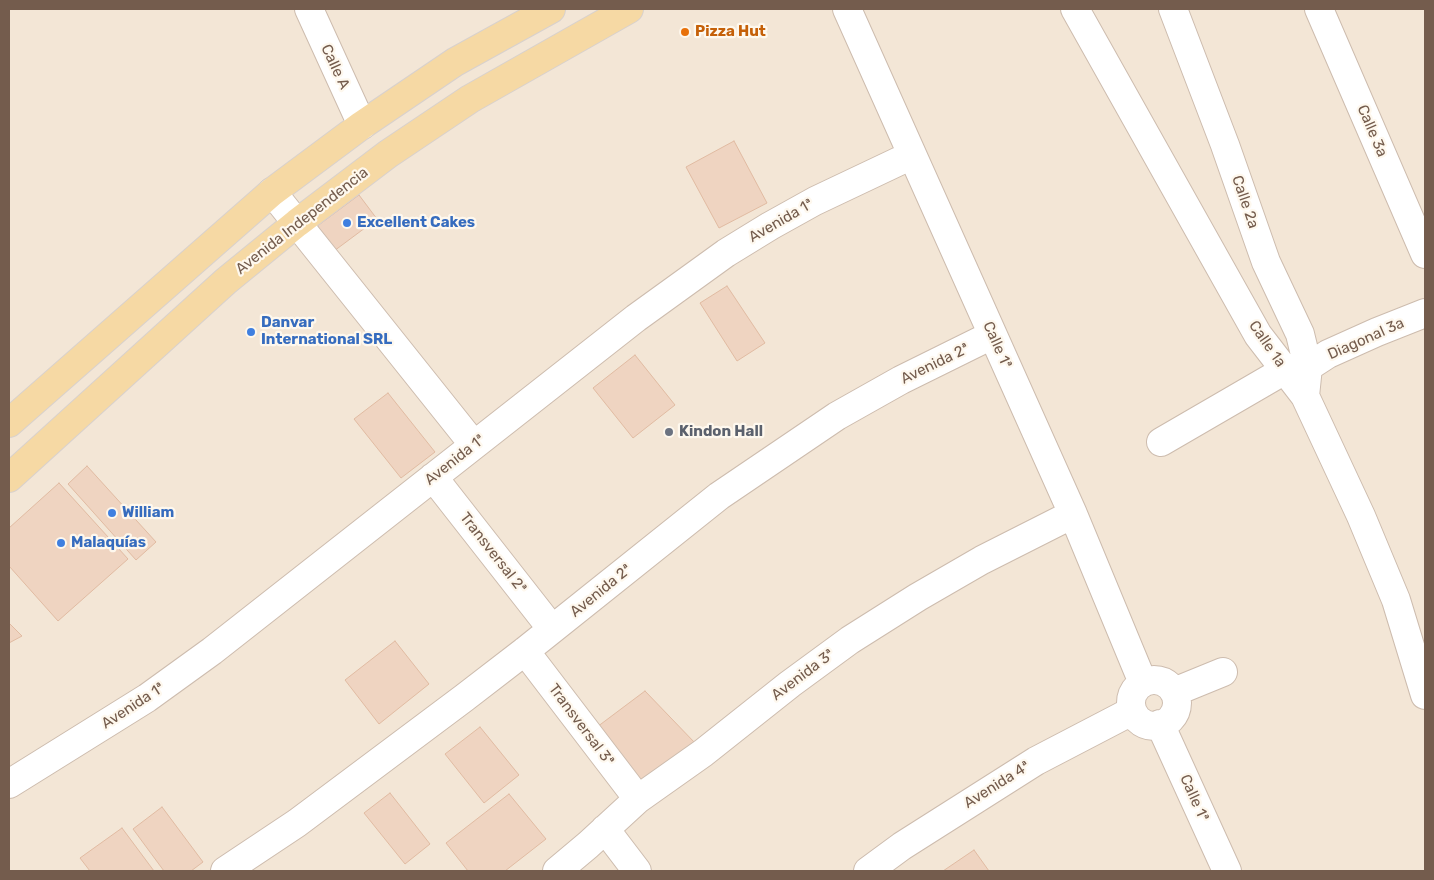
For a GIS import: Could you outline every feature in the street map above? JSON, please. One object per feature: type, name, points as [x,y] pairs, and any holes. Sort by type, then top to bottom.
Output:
[{"type":"main road","points":[[9,423],[272,192],[362,125],[455,62],[551,9]]},
{"type":"main road","name":"Avenida Independencia","points":[[9,478],[226,281],[388,154],[470,99],[629,9]]},
{"type":"street","name":"Calle A","points":[[309,9],[362,125]]},
{"type":"street","name":"Calle 1ª","points":[[847,9],[1072,514],[1143,683]]},
{"type":"street","name":"Calle 1a","points":[[1075,9],[1258,335],[1297,368],[1305,396],[1361,516],[1396,600],[1425,695]]},
{"type":"street","name":"Calle 2a","points":[[1173,9],[1228,153],[1266,262],[1300,334],[1297,368]]},
{"type":"street","name":"Calle 3a","points":[[1319,9],[1425,254]]},
{"type":"street","name":"Avenida 1ª","points":[[9,784],[147,698],[212,651],[636,318],[726,253],[815,201],[912,155]]},
{"type":"street","points":[[272,192],[474,445]]},
{"type":"street","name":"Diagonal 3a","points":[[1161,442],[1297,368],[1377,332],[1425,314]]},
{"type":"street","name":"Avenida 2ª","points":[[226,871],[297,823],[525,651],[719,496],[774,457],[837,416],[901,380],[992,335]]},
{"type":"street","name":"Transversal 2ª","points":[[433,477],[552,629]]},
{"type":"street","name":"Avenida 3ª","points":[[557,871],[638,799],[703,753],[790,684],[850,640],[918,597],[982,560],[1072,514]]},
{"type":"street","name":"Transversal 3ª","points":[[525,651],[638,799]]},
{"type":"street","points":[[1174,692],[1223,672]]},
{"type":"street","points":[[1150,680],[1164,682],[1174,692],[1176,698],[1175,711],[1166,722],[1154,726],[1141,721],[1132,711],[1131,705],[1134,692],[1143,683],[1150,680]]},
{"type":"street","name":"Avenida 4ª","points":[[868,871],[902,846],[1036,761],[1132,711]]},
{"type":"street","name":"Calle 1ª","points":[[1160,724],[1227,871]]},
{"type":"street","points":[[604,829],[637,871]]},
{"type":"shaded area","points":[[9,9],[1425,9],[1425,871],[9,871]]},
{"type":"building","points":[[734,141],[767,203],[719,228],[686,167]]},
{"type":"building","name":"Excellent Cakes","points":[[359,195],[377,219],[334,251],[316,227]]},
{"type":"building","points":[[727,286],[765,343],[737,361],[700,303]]},
{"type":"building","points":[[635,355],[675,405],[633,438],[593,388]]},
{"type":"building","points":[[388,393],[435,452],[401,478],[354,419]]},
{"type":"building","name":"William","points":[[87,466],[156,542],[136,560],[68,484]]},
{"type":"building","name":"Malaquías","points":[[59,483],[128,559],[58,621],[9,566],[9,528]]},
{"type":"building","points":[[9,623],[22,636],[9,643]]},
{"type":"building","points":[[395,641],[429,684],[379,724],[345,680]]},
{"type":"building","points":[[645,691],[695,743],[644,785],[593,730]]},
{"type":"building","points":[[480,727],[519,775],[484,803],[445,754]]},
{"type":"building","points":[[390,793],[430,844],[405,864],[364,813]]},
{"type":"building","points":[[509,794],[546,839],[505,871],[468,871],[446,843]]},
{"type":"building","points":[[162,807],[203,862],[191,871],[164,871],[133,829]]},
{"type":"building","points":[[122,828],[154,871],[90,871],[80,858]]},
{"type":"building","points":[[974,850],[989,871],[943,871]]},
{"type":"place","name":"Pizza Hut","points":[[685,32]]},
{"type":"place","name":"Excellent Cakes","points":[[347,223]]},
{"type":"place","name":"Danvar International SRL","points":[[251,332]]},
{"type":"place","name":"Kindon Hall","points":[[669,432]]},
{"type":"place","name":"William","points":[[112,513]]},
{"type":"place","name":"Malaquías","points":[[61,543]]}]
